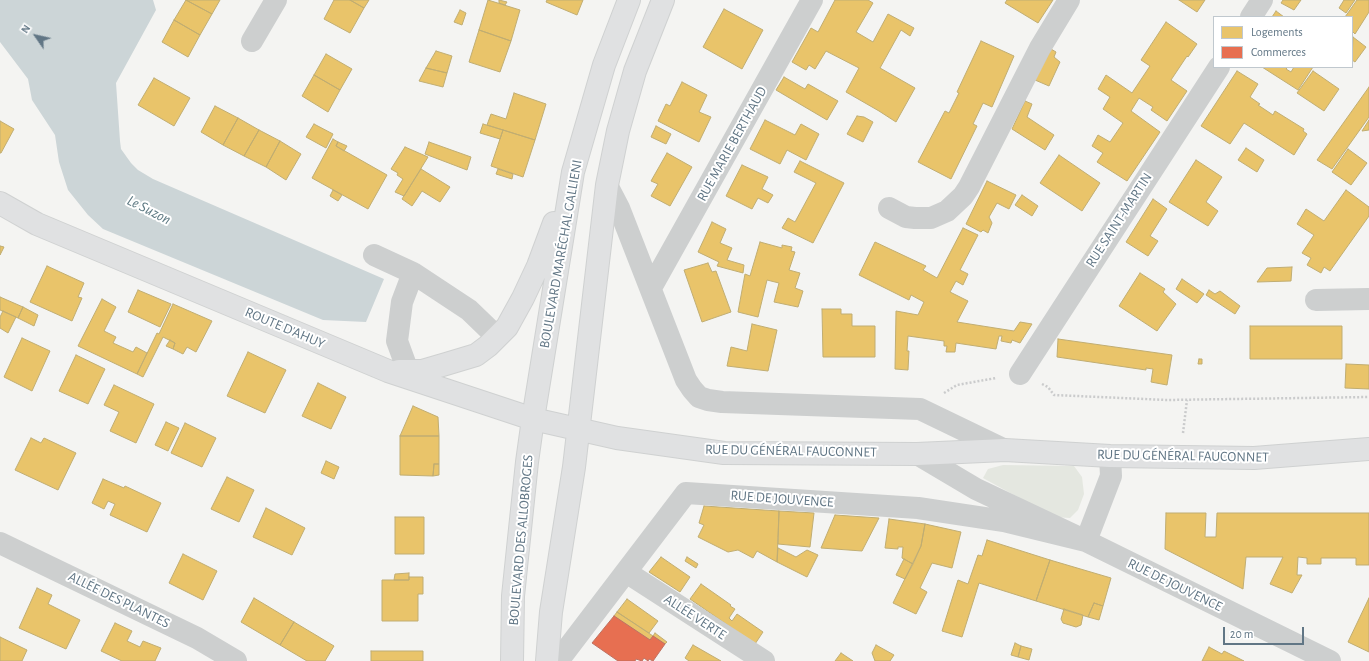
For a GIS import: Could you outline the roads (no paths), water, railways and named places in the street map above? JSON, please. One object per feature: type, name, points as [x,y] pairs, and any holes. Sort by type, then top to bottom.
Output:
[{"type":"main road","name":"BOULEVARD MARÉCHAL GALLIENI","points":[[533,419],[573,172],[604,65],[629,0]]},
{"type":"main road","points":[[547,661],[551,612],[569,504],[579,429],[607,185],[618,131],[635,71],[663,0]]},
{"type":"main road","points":[[398,371],[422,371],[476,355],[488,346],[507,327],[538,266],[573,172]]},
{"type":"main road","name":"ROUTE D'AHUY","points":[[0,203],[37,224],[398,371],[533,419],[579,429]]},
{"type":"main road","name":"BOULEVARD DES ALLOBROGES","points":[[512,661],[514,596],[522,507],[533,419]]},
{"type":"main road","name":"RUE DU GÉNÉRAL FAUCONNET","points":[[579,429],[617,438],[724,453],[917,454],[1005,450],[1110,456],[1254,458],[1367,451]]},
{"type":"street","points":[[252,41],[276,0]]},
{"type":"street","name":"RUE MARIE BERTHAUD","points":[[651,288],[812,0]]},
{"type":"street","points":[[889,208],[906,217],[931,218],[947,211],[963,196],[969,188],[1040,48],[1069,0]]},
{"type":"street","points":[[1252,16],[1262,0]]},
{"type":"street","name":"RUE SAINT-MARTIN","points":[[1020,374],[1218,68]]},
{"type":"street","points":[[607,185],[619,208],[651,288]]},
{"type":"street","points":[[374,255],[413,273],[469,310],[497,337]]},
{"type":"street","points":[[398,371],[397,341],[402,302],[413,273]]},
{"type":"street","name":"RUE DU GÉNÉRAL FAUCONNET","points":[[651,288],[686,380],[699,397],[722,402],[920,409],[1005,450]]},
{"type":"street","points":[[1316,300],[1369,299]]},
{"type":"street","name":"RUE DE JOUVENCE","points":[[917,454],[976,489],[1086,541],[1330,661]]},
{"type":"street","points":[[1086,541],[1111,476],[1110,456]]},
{"type":"street","name":"RUE DE JOUVENCE","points":[[558,661],[686,493],[918,508],[1004,521],[1086,541]]},
{"type":"street","name":"ALLÉE DES PLANTES","points":[[0,543],[197,638],[236,661]]},
{"type":"street","name":"ALLÉE VERTE","points":[[626,572],[764,661]]},
{"type":"water","name":"Le Suzon","points":[[0,0],[153,0],[156,10],[116,83],[121,149],[138,170],[153,179],[384,279],[366,322],[323,320],[103,229],[88,215],[68,190],[59,162],[55,135],[32,100],[28,79],[0,42]]}]
